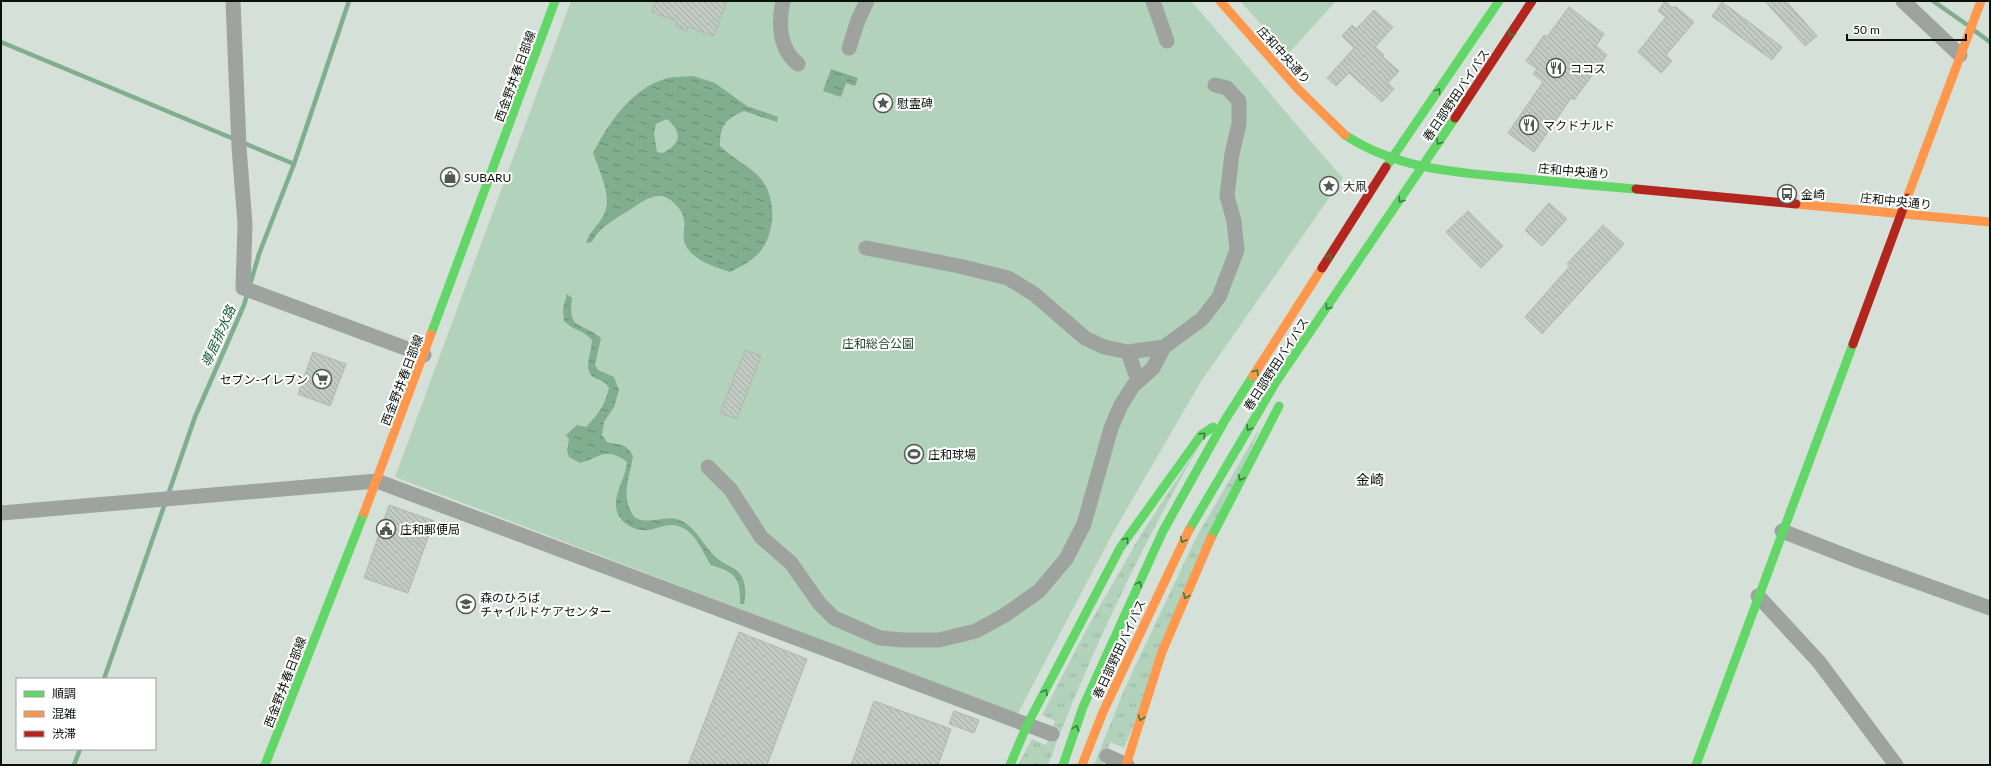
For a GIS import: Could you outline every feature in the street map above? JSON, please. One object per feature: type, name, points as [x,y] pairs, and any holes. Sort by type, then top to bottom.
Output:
[{"type":"main road","name":"西金野井春日部線","points":[[265,765],[377,481],[555,1]]},
{"type":"main road","name":"庄和中央通り","points":[[1220,1],[1284,74],[1337,129],[1349,138],[1392,158],[1422,167],[1465,173],[1990,222]]},
{"type":"main road","name":"春日部野田バイパス","points":[[1063,765],[1083,707],[1163,531],[1226,420],[1392,158],[1499,1]]},
{"type":"main road","name":"春日部野田バイパス","points":[[1082,765],[1103,712],[1184,538],[1276,382],[1360,260],[1532,1]]},
{"type":"main road","points":[[1696,765],[1960,54],[1983,8]]},
{"type":"main road","points":[[1344,298],[1360,260]]},
{"type":"main road","points":[[1126,765],[1162,652],[1207,545],[1269,423],[1285,397]]},
{"type":"main road","points":[[1010,765],[1027,725],[1120,548],[1201,435],[1226,420]]},
{"type":"street","points":[[233,1],[239,147],[245,224],[243,288],[424,355]]},
{"type":"street","points":[[783,1],[780,16],[781,34],[790,58],[798,64]]},
{"type":"street","points":[[849,48],[858,20],[868,1]]},
{"type":"street","points":[[1153,1],[1167,41]]},
{"type":"street","points":[[1902,1],[1960,54]]},
{"type":"street","points":[[708,466],[731,490],[761,537],[791,563],[819,603],[834,618],[880,638],[938,640],[976,630],[1004,615],[1039,590],[1066,559],[1084,524],[1116,417],[1133,386],[1153,368],[1164,347],[1202,319],[1215,303],[1219,297],[1237,250],[1234,221],[1227,196],[1232,154],[1239,124],[1239,101],[1227,88],[1215,85]]},
{"type":"street","points":[[866,248],[959,266],[1008,278],[1034,294],[1086,338],[1104,347],[1128,352],[1164,347]]},
{"type":"street","points":[[1128,352],[1138,381]]},
{"type":"street","points":[[1,513],[377,481],[1052,734]]},
{"type":"street","points":[[1782,531],[1859,561],[1990,608]]},
{"type":"street","points":[[1758,596],[1819,662],[1896,765]]},
{"type":"street","points":[[1107,756],[1126,765]]},
{"type":"green space","name":"庄和総合公園","points":[[571,1],[1191,1],[1343,178],[1200,383],[1114,531],[1017,715],[395,477]]},
{"type":"green space","points":[[1240,1],[1336,1],[1288,54]]},
{"type":"green space","points":[[1261,426],[1124,748],[1110,742],[1102,765],[1094,765],[1124,690],[1197,536]]},
{"type":"green space","points":[[1202,441],[1180,480],[1118,600],[1081,682],[1048,765],[1018,765],[1032,739],[1046,745],[1055,721],[1042,715],[1085,632],[1140,536]]},
{"type":"water","points":[[831,69],[858,78],[855,86],[846,83],[841,97],[823,91]]},
{"type":"water","points":[[693,76],[715,83],[747,106],[778,117],[777,122],[744,111],[728,120],[721,133],[720,146],[761,179],[770,196],[772,206],[771,227],[764,246],[752,259],[730,272],[707,264],[696,257],[688,249],[684,241],[684,218],[682,213],[675,204],[669,199],[663,197],[652,197],[640,203],[607,224],[598,232],[592,242],[586,243],[603,216],[607,201],[602,176],[593,153],[613,120],[630,100],[650,85],[673,77]],"holes":[[[667,119],[676,129],[678,138],[676,142],[668,150],[662,153],[657,152],[654,133],[656,124]]]},
{"type":"water","points":[[567,294],[572,298],[571,308],[574,321],[601,338],[595,365],[598,370],[614,377],[619,390],[614,407],[604,422],[602,435],[607,442],[619,444],[628,448],[633,456],[626,494],[629,508],[633,515],[642,520],[672,518],[684,522],[690,527],[713,554],[740,574],[745,587],[744,604],[740,604],[738,582],[735,577],[726,570],[711,565],[696,540],[688,531],[674,525],[648,530],[637,529],[627,524],[619,517],[616,501],[627,462],[613,454],[602,455],[580,463],[569,457],[567,451],[569,439],[566,435],[577,425],[586,427],[590,423],[603,405],[609,388],[607,385],[593,377],[589,372],[588,363],[592,340],[564,321],[563,308]]},
{"type":"building","points":[[656,1],[727,1],[714,36],[688,27],[687,31],[675,26],[677,21],[652,12]]},
{"type":"building","points":[[1665,1],[1673,8],[1675,6],[1694,22],[1666,55],[1672,61],[1661,73],[1638,52],[1666,17],[1658,11]]},
{"type":"building","points":[[1765,1],[1786,1],[1817,36],[1805,46]]},
{"type":"building","points":[[1722,2],[1782,47],[1772,60],[1712,16]]},
{"type":"building","points":[[1569,7],[1604,34],[1596,46],[1607,55],[1574,100],[1571,98],[1534,152],[1508,133],[1543,82],[1533,74],[1537,69],[1526,61],[1544,35],[1547,37]]},
{"type":"building","points":[[1374,10],[1393,27],[1375,47],[1384,55],[1383,57],[1399,71],[1388,83],[1394,89],[1382,102],[1349,73],[1336,86],[1327,78],[1354,48],[1342,36],[1352,25],[1356,29]]},
{"type":"building","points":[[1549,203],[1567,219],[1542,246],[1525,230]]},
{"type":"building","points":[[1468,211],[1503,246],[1481,268],[1446,232]]},
{"type":"building","points":[[1603,225],[1624,244],[1542,334],[1525,317],[1570,266],[1567,264]]},
{"type":"building","points":[[745,350],[761,356],[737,419],[720,413]]},
{"type":"building","name":"セブン-イレブン","points":[[313,352],[346,364],[330,406],[298,394]]},
{"type":"building","points":[[389,505],[434,521],[408,593],[364,578]]},
{"type":"building","points":[[739,632],[807,659],[767,765],[688,765]]},
{"type":"building","points":[[874,701],[951,729],[938,765],[851,765]]},
{"type":"building","points":[[954,711],[979,720],[974,733],[949,724]]},
{"type":"waterway","name":"導居排水路","points":[[104,678],[195,417],[244,305],[259,254],[294,164],[349,1]]},
{"type":"waterway","points":[[1933,1],[1966,24]]},
{"type":"waterway","points":[[1975,31],[1990,42]]},
{"type":"waterway","points":[[1,42],[294,164]]},
{"type":"waterway","name":"導居排水路","points":[[74,765],[80,750]]},
{"type":"traffic: fast","points":[[431,334],[555,1]]},
{"type":"traffic: fast","points":[[1386,167],[1499,1]]},
{"type":"traffic: fast","points":[[1189,530],[1276,382],[1455,118]]},
{"type":"traffic: fast","points":[[1345,135],[1385,155],[1428,167],[1472,174],[1636,189]]},
{"type":"traffic: fast","points":[[1696,765],[1853,344]]},
{"type":"traffic: fast","points":[[1063,765],[1083,707],[1163,531],[1225,420],[1253,376]]},
{"type":"traffic: fast","points":[[1211,538],[1279,406]]},
{"type":"traffic: fast","points":[[1010,765],[1027,725],[1120,548],[1201,435],[1213,427]]},
{"type":"traffic: fast","points":[[265,765],[364,513]]},
{"type":"traffic: slow","points":[[1220,1],[1298,89],[1345,135]]},
{"type":"traffic: slow","points":[[1907,198],[1981,1]]},
{"type":"traffic: slow","points":[[1796,204],[1990,222]]},
{"type":"traffic: slow","points":[[1253,376],[1322,268]]},
{"type":"traffic: slow","points":[[364,513],[431,334]]},
{"type":"traffic: slow","points":[[1082,765],[1103,712],[1189,530]]},
{"type":"traffic: slow","points":[[1126,765],[1162,652],[1211,538]]},
{"type":"traffic: jam","points":[[1455,118],[1532,1]]},
{"type":"traffic: jam","points":[[1322,268],[1386,167]]},
{"type":"traffic: jam","points":[[1636,189],[1796,204]]},
{"type":"traffic: jam","points":[[1853,344],[1907,198]]},
{"type":"place","name":"ココス","points":[[1556,68]]},
{"type":"place","name":"慰霊碑","points":[[883,103]]},
{"type":"place","name":"マクドナルド","points":[[1529,125]]},
{"type":"place","name":"SUBARU","points":[[450,177]]},
{"type":"place","name":"大凧","points":[[1329,186]]},
{"type":"place","name":"金崎","points":[[1787,194]]},
{"type":"place","name":"セブン-イレブン","points":[[322,379]]},
{"type":"place","name":"庄和球場","points":[[914,454]]},
{"type":"place","name":"庄和郵便局","points":[[386,529]]},
{"type":"place","name":"森のひろば チャイルドケアセンター","points":[[466,604]]},
{"type":"district","name":"金崎","points":[[1370,479]]}]
